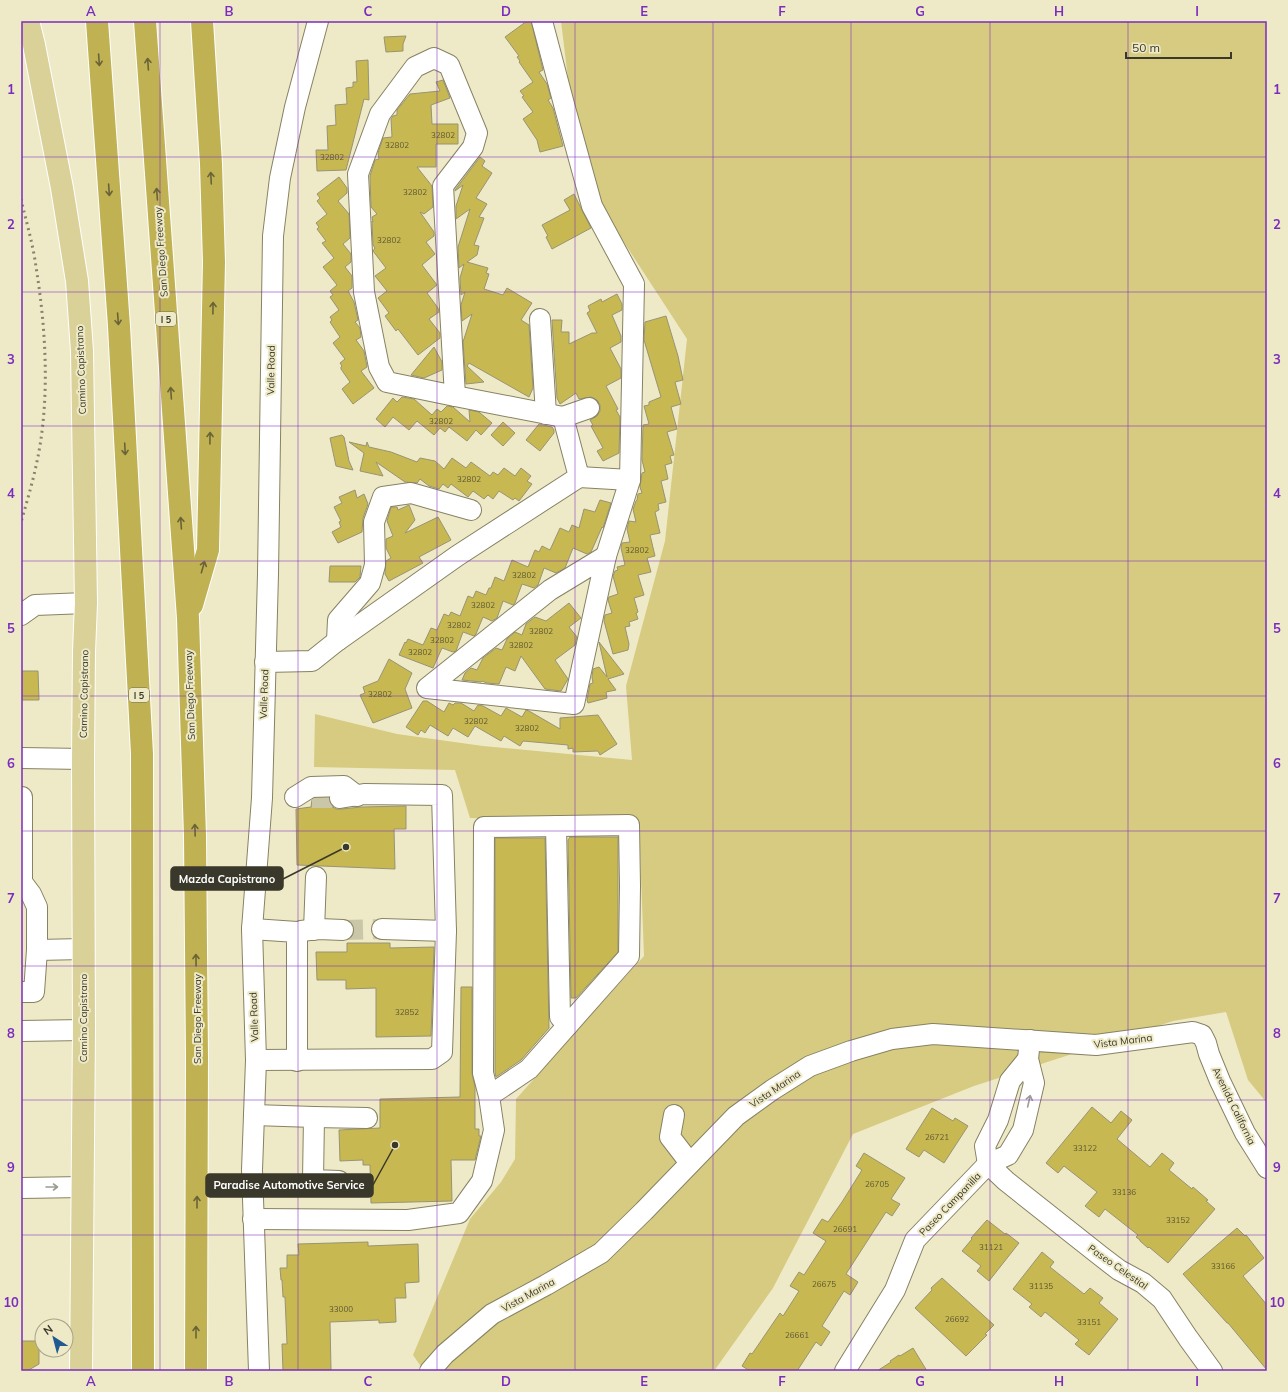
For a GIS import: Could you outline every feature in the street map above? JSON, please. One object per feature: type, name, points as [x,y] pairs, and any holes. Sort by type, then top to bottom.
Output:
[{"type":"highway","name":"I 5","points":[[97,21],[119,326],[142,754],[143,1371]]},
{"type":"highway","name":"San Diego Freeway","points":[[145,21],[188,618],[195,859],[197,1058],[196,1371]]},
{"type":"highway","points":[[188,618],[208,550],[214,262],[211,171],[202,21]]},
{"type":"main road","name":"Camino Capistrano","points":[[28,21],[62,188],[77,281],[82,351],[86,603],[83,759],[84,1030],[81,1371]]},
{"type":"street","name":"Valle Road","points":[[259,1371],[252,1170],[256,1060],[252,929],[262,798],[273,236],[280,178],[295,107],[318,21]]},
{"type":"street","points":[[542,21],[592,206],[634,284],[630,480],[606,556],[574,704],[427,688],[550,590],[606,556]]},
{"type":"street","points":[[455,396],[443,186],[473,146],[477,133],[449,65],[434,58],[415,67],[380,114],[358,174],[364,292],[379,367],[387,382],[455,396],[554,416],[589,408]]},
{"type":"street","points":[[540,319],[554,416],[579,477]]},
{"type":"street","points":[[265,662],[312,661],[337,641],[457,556],[579,477],[630,480]]},
{"type":"street","points":[[337,641],[338,620],[370,583],[375,565],[374,522],[383,497],[411,493],[471,510]]},
{"type":"street","points":[[21,615],[35,605],[86,603]]},
{"type":"street","points":[[21,758],[83,759]]},
{"type":"street","points":[[256,1060],[297,1061],[432,1059],[442,1052],[446,931],[442,795],[364,794],[348,797],[344,786],[310,787],[304,798],[262,798]]},
{"type":"street","points":[[21,797],[22,882],[31,894],[37,907],[37,950],[34,992],[21,992]]},
{"type":"street","points":[[253,1219],[408,1220],[459,1214],[482,1181],[494,1130],[489,1096],[483,1073],[484,827],[629,825],[629,956],[529,1069],[489,1096]]},
{"type":"street","points":[[556,826],[560,1017],[568,1025]]},
{"type":"street","points":[[297,1061],[316,877]]},
{"type":"street","points":[[252,929],[310,930],[343,923]]},
{"type":"street","points":[[382,923],[407,930],[446,931]]},
{"type":"street","points":[[37,950],[83,949]]},
{"type":"street","points":[[21,1031],[84,1030]]},
{"type":"street","name":"Vista Marina","points":[[430,1371],[445,1354],[492,1314],[546,1285],[600,1253],[644,1211],[736,1116],[772,1090],[810,1066],[851,1051],[892,1039],[932,1034],[1029,1050],[1096,1045],[1193,1032],[1202,1035],[1206,1043]]},
{"type":"street","name":"Avenida California","points":[[1206,1043],[1220,1081],[1242,1127],[1267,1168]]},
{"type":"street","name":"Paseo Campanilla","points":[[988,1164],[985,1146],[998,1120],[1010,1081],[1029,1050]]},
{"type":"street","name":"Paseo Campanilla","points":[[845,1371],[895,1290],[915,1240],[988,1164],[1008,1155],[1023,1130],[1034,1083],[1029,1050]]},
{"type":"street","points":[[254,1115],[367,1118]]},
{"type":"street","points":[[674,1115],[670,1137],[690,1163]]},
{"type":"street","points":[[314,1117],[313,1180],[338,1181]]},
{"type":"street","points":[[998,1120],[1023,1130]]},
{"type":"street","name":"Paseo Celestial","points":[[988,1164],[1006,1181],[1102,1257],[1119,1270],[1143,1283],[1162,1299],[1212,1371]]},
{"type":"street","points":[[21,1188],[83,1187]]},
{"type":"shaded area","points":[[561,21],[1267,21],[1267,1103],[1248,1080],[1226,1012],[1173,1021],[974,1086],[853,1134],[773,1288],[714,1371],[424,1371],[413,1355],[470,1219],[501,1182],[515,1159],[516,1099],[644,956],[639,823],[470,818],[455,770],[314,767],[315,714],[397,734],[483,746],[632,760],[626,686],[665,541],[687,339],[599,204],[569,87]]},
{"type":"building","points":[[527,21],[531,21],[543,70],[539,72],[547,84],[551,98],[548,100],[553,108],[563,146],[540,152],[537,140],[523,119],[533,112],[522,97],[524,96],[520,91],[533,82],[519,62],[520,61],[517,57],[519,56],[505,37]]},
{"type":"building","points":[[406,36],[403,44],[403,51],[386,52],[384,37]]},
{"type":"building","points":[[368,60],[369,100],[364,99],[346,170],[317,171],[316,150],[328,150],[327,126],[336,125],[335,105],[347,104],[346,88],[353,87],[353,82],[357,82],[356,61]]},
{"type":"building","points":[[443,80],[450,98],[431,105],[432,124],[458,124],[458,144],[436,144],[436,167],[417,167],[432,186],[433,207],[424,214],[420,212],[434,232],[434,236],[426,242],[435,254],[422,265],[437,285],[427,293],[438,308],[439,312],[429,319],[440,333],[440,338],[418,355],[398,329],[396,331],[385,316],[389,313],[378,298],[387,291],[375,276],[386,268],[373,251],[375,248],[373,245],[372,217],[377,214],[371,207],[370,176],[375,160],[379,159],[378,153],[383,138],[392,137],[391,119],[393,116],[397,115],[397,110],[410,94],[440,91],[436,82]]},
{"type":"building","points":[[480,157],[485,161],[482,166],[492,173],[476,198],[487,204],[479,217],[484,218],[474,245],[479,246],[477,255],[467,262],[488,268],[486,273],[489,274],[484,289],[503,295],[507,288],[532,303],[521,320],[529,325],[533,388],[529,397],[469,363],[467,366],[484,382],[466,384],[463,342],[472,314],[462,321],[461,305],[465,292],[461,295],[460,278],[464,264],[459,268],[458,247],[470,209],[456,219],[456,206],[463,185],[455,190]]},
{"type":"building","points":[[339,177],[347,188],[347,193],[338,201],[349,214],[350,238],[343,244],[351,254],[351,262],[345,267],[352,276],[352,288],[348,291],[354,302],[358,320],[355,322],[360,328],[361,337],[356,340],[364,351],[367,367],[361,371],[374,388],[353,404],[342,389],[350,382],[341,369],[342,366],[340,363],[345,359],[333,343],[340,337],[330,322],[332,320],[330,317],[339,310],[330,297],[333,295],[330,291],[337,285],[323,267],[334,258],[322,243],[326,241],[317,229],[319,227],[316,223],[327,214],[317,201],[320,198],[317,194]]},
{"type":"building","points":[[574,194],[591,228],[552,249],[546,237],[548,236],[542,225],[570,210],[564,200]]},
{"type":"building","points":[[617,294],[622,304],[622,310],[612,315],[621,336],[621,342],[610,348],[621,369],[621,378],[606,386],[618,409],[616,410],[620,417],[619,453],[603,461],[597,451],[603,448],[591,426],[593,425],[590,420],[597,416],[600,411],[600,405],[597,400],[591,397],[579,399],[576,393],[560,404],[557,398],[552,320],[562,320],[561,332],[569,332],[569,344],[592,333],[597,333],[587,313],[590,311],[588,306],[601,299],[602,302]]},
{"type":"building","points":[[666,316],[678,356],[683,380],[675,382],[681,404],[671,407],[677,429],[667,432],[674,455],[670,456],[672,463],[665,465],[668,479],[661,481],[666,502],[658,504],[659,510],[655,512],[660,533],[650,535],[655,556],[647,558],[651,572],[638,575],[644,595],[634,598],[638,612],[636,613],[638,619],[629,622],[630,626],[625,627],[629,644],[628,650],[613,654],[604,621],[605,615],[612,613],[608,600],[609,597],[618,594],[613,576],[615,571],[618,570],[617,567],[625,565],[621,548],[622,543],[630,542],[627,529],[629,521],[636,522],[633,509],[638,494],[642,493],[640,487],[642,473],[645,472],[642,460],[643,425],[649,424],[644,406],[649,405],[649,402],[661,397],[644,340],[645,322]]},
{"type":"building","points":[[434,347],[442,362],[442,370],[424,378],[411,375]]},
{"type":"building","points":[[402,397],[414,399],[432,415],[437,409],[441,412],[447,406],[453,407],[470,422],[469,410],[479,412],[492,423],[481,435],[476,430],[467,441],[449,427],[445,432],[440,428],[434,435],[417,421],[409,430],[393,417],[385,427],[376,419],[393,398],[397,402]]},
{"type":"building","points":[[503,422],[515,433],[503,446],[491,435]]},
{"type":"building","points":[[539,424],[552,427],[554,430],[554,433],[540,451],[526,440]]},
{"type":"building","points":[[342,435],[344,437],[349,461],[353,470],[336,466],[330,438]]},
{"type":"building","points":[[349,442],[366,446],[367,442],[369,447],[391,452],[417,462],[420,458],[435,461],[444,469],[452,458],[466,468],[471,462],[490,476],[493,472],[498,475],[504,468],[515,476],[521,468],[531,476],[527,481],[532,484],[519,501],[515,498],[513,500],[499,491],[493,499],[488,495],[484,499],[473,491],[468,497],[451,484],[448,488],[443,484],[439,489],[429,486],[420,479],[417,483],[405,482],[376,462],[383,476],[360,471],[364,453]]},
{"type":"building","points":[[355,490],[357,498],[364,494],[368,504],[363,518],[362,532],[338,543],[332,532],[341,527],[339,522],[341,521],[334,507],[342,503],[339,497]]},
{"type":"building","points":[[600,500],[611,503],[603,528],[602,527],[591,552],[587,554],[573,548],[565,568],[556,573],[544,568],[538,585],[534,588],[522,584],[513,605],[503,601],[497,618],[492,621],[483,617],[474,636],[463,632],[456,651],[453,652],[442,648],[433,668],[399,655],[408,639],[423,645],[431,628],[437,630],[444,614],[449,616],[451,612],[460,616],[468,596],[473,598],[476,591],[486,595],[489,588],[491,588],[495,577],[504,581],[512,560],[528,567],[535,550],[539,552],[542,546],[550,550],[560,528],[569,532],[572,525],[579,528],[584,509],[595,512]]},
{"type":"building","points":[[409,505],[415,520],[405,533],[438,517],[451,540],[419,557],[423,563],[389,581],[385,574],[386,561],[391,558],[386,548],[386,539],[393,536],[387,521],[391,507],[397,507],[398,510]]},
{"type":"building","points":[[330,566],[361,566],[360,577],[355,582],[329,582]]},
{"type":"building","points":[[569,603],[581,618],[569,627],[577,637],[575,645],[555,660],[568,679],[561,691],[545,689],[521,656],[515,671],[506,667],[499,684],[462,680],[465,673],[471,668],[477,670],[483,658],[496,648],[502,650],[507,639],[515,632],[522,635],[526,624],[535,617],[546,621]]},
{"type":"building","points":[[599,642],[624,674],[608,679],[616,690],[606,692],[607,698],[588,703],[587,700],[590,684],[593,683],[593,669],[599,667],[607,677]]},
{"type":"building","points":[[389,659],[412,673],[405,689],[412,708],[373,723],[360,695],[365,693],[363,687],[378,681]]},
{"type":"building","points":[[21,671],[38,671],[39,700],[21,700]]},
{"type":"building","points":[[423,701],[427,701],[444,712],[449,703],[453,705],[455,703],[461,703],[474,711],[478,705],[483,706],[501,716],[506,708],[522,717],[526,710],[560,729],[560,718],[598,715],[617,744],[600,755],[598,751],[573,752],[573,748],[568,749],[568,745],[523,741],[520,746],[504,736],[501,741],[475,726],[468,737],[453,728],[448,736],[430,725],[425,733],[421,730],[418,735],[406,727]]},
{"type":"building","points":[[314,798],[329,798],[331,806],[336,809],[406,806],[406,829],[394,829],[395,869],[297,865],[296,809],[311,807],[312,800]]},
{"type":"building","points":[[570,837],[618,837],[618,952],[576,998],[571,998],[568,840]]},
{"type":"building","points":[[495,838],[545,838],[549,1028],[521,1060],[496,1077],[495,1072]]},
{"type":"building","points":[[347,943],[390,943],[390,948],[434,947],[431,1036],[376,1037],[376,988],[346,989],[346,980],[317,980],[316,952],[347,952]]},
{"type":"building","points":[[461,987],[472,987],[472,1073],[475,1087],[475,1129],[479,1129],[479,1136],[481,1136],[475,1160],[451,1160],[452,1201],[371,1203],[370,1165],[363,1165],[363,1160],[340,1161],[339,1130],[380,1128],[380,1099],[460,1097]]},
{"type":"building","points":[[1092,1107],[1111,1123],[1121,1111],[1132,1120],[1117,1139],[1150,1167],[1162,1153],[1174,1163],[1169,1170],[1192,1189],[1193,1187],[1208,1200],[1206,1201],[1215,1209],[1168,1263],[1140,1241],[1136,1237],[1138,1235],[1105,1209],[1099,1217],[1085,1206],[1097,1192],[1064,1166],[1058,1173],[1046,1163]]},
{"type":"building","points":[[932,1108],[953,1121],[955,1118],[968,1126],[944,1163],[924,1150],[919,1157],[906,1149]]},
{"type":"building","points":[[864,1153],[905,1178],[891,1199],[900,1204],[892,1216],[886,1212],[846,1274],[858,1282],[850,1295],[844,1291],[822,1326],[830,1332],[821,1346],[816,1342],[797,1371],[750,1371],[742,1366],[780,1313],[783,1316],[799,1291],[790,1286],[799,1272],[804,1275],[826,1241],[813,1233],[822,1219],[828,1222],[842,1202],[862,1170],[856,1166]]},
{"type":"building","points":[[987,1220],[1019,1243],[989,1281],[977,1271],[981,1266],[962,1251]]},
{"type":"building","points":[[1237,1228],[1245,1236],[1246,1235],[1264,1258],[1243,1276],[1267,1305],[1267,1370],[1228,1323],[1183,1274]]},
{"type":"building","points":[[368,1242],[368,1246],[418,1244],[419,1282],[405,1283],[406,1298],[395,1298],[396,1322],[379,1323],[379,1320],[330,1322],[331,1370],[283,1371],[282,1344],[287,1344],[285,1297],[283,1297],[280,1268],[287,1268],[287,1255],[299,1255],[298,1244]]},
{"type":"building","points":[[1042,1252],[1054,1262],[1050,1267],[1084,1294],[1090,1288],[1103,1298],[1099,1303],[1118,1319],[1089,1355],[1075,1344],[1079,1340],[1045,1312],[1041,1317],[1029,1307],[1032,1304],[1013,1289]]},
{"type":"building","points":[[942,1278],[994,1325],[985,1334],[987,1335],[966,1356],[915,1308],[932,1290],[931,1288]]},
{"type":"building","points":[[21,1341],[34,1341],[34,1358],[39,1358],[39,1364],[27,1371],[21,1371]]},
{"type":"building","points":[[913,1348],[927,1371],[877,1371],[899,1355],[900,1356]]},
{"type":"tunnel","points":[[312,798],[340,798]]},
{"type":"tunnel","points":[[343,930],[382,929]]},
{"type":"railway","points":[[21,199],[33,250],[39,288],[45,353],[45,396],[41,439],[21,522]]},
{"type":"place","name":"Mazda Capistrano","points":[[346,847]]},
{"type":"place","name":"Paradise Automotive Service","points":[[395,1145]]}]
